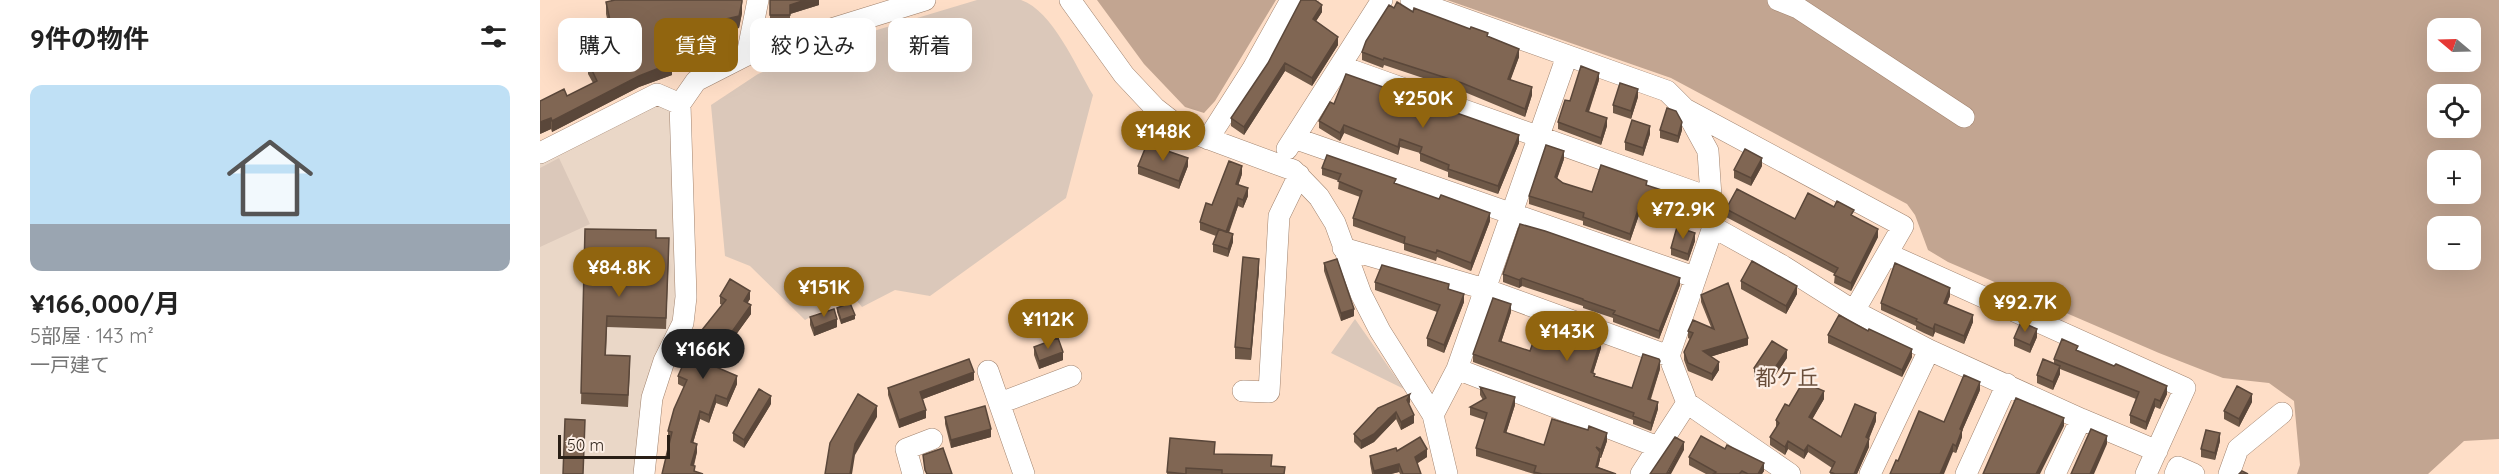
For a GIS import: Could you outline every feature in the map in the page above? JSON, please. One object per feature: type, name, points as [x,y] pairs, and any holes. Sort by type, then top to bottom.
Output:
[{"type":"street","points":[[747,55],[758,0]]},
{"type":"street","points":[[644,474],[652,398],[664,361],[683,323],[686,297],[680,104],[696,81],[747,55],[925,0]]},
{"type":"street","points":[[1070,0],[1124,75],[1155,108],[1182,129],[1293,170],[1325,205],[1335,223],[1361,294],[1380,331],[1433,415],[1447,474]]},
{"type":"street","points":[[1208,139],[1252,70],[1291,0]]},
{"type":"street","points":[[1278,163],[1382,0]]},
{"type":"street","points":[[1411,0],[1666,91],[1686,109],[1903,226],[1854,312]]},
{"type":"street","points":[[1778,0],[1798,8],[1964,117]]},
{"type":"street","points":[[1433,415],[1457,369],[1567,56]]},
{"type":"street","points":[[1340,66],[1711,198]]},
{"type":"street","points":[[540,153],[657,94],[680,104]]},
{"type":"street","points":[[1686,109],[1708,151],[1713,227],[1669,356],[1687,403],[1755,448],[1787,473]]},
{"type":"street","points":[[1294,138],[1695,277]]},
{"type":"street","points":[[1243,391],[1269,392],[1279,216],[1299,176]]},
{"type":"street","points":[[1713,227],[1783,266],[1854,312],[1929,350],[2080,419],[2157,450]]},
{"type":"street","points":[[1343,248],[1485,289],[1669,356]]},
{"type":"street","points":[[1888,254],[2185,388],[2146,474]]},
{"type":"street","points":[[1870,474],[1929,350]]},
{"type":"street","points":[[1457,369],[1658,447]]},
{"type":"street","points":[[988,371],[1024,474]]},
{"type":"street","points":[[1000,403],[1071,376]]},
{"type":"street","points":[[1966,474],[2007,384]]},
{"type":"street","points":[[1641,474],[1687,403]]},
{"type":"street","points":[[2229,474],[2238,449],[2282,413]]},
{"type":"street","points":[[2055,474],[2080,419]]},
{"type":"street","points":[[913,474],[906,449],[932,439]]},
{"type":"street","points":[[2175,474],[2178,467],[2194,474]]},
{"type":"shaded area","points":[[977,0],[1021,0],[1033,6],[1053,28],[1063,41],[1093,95],[1066,198],[930,296],[895,290],[862,307],[851,294],[805,320],[750,266],[725,256],[711,105],[763,72],[876,72],[876,30],[888,27],[888,72],[972,72],[972,18],[917,18]]},
{"type":"shaded area","points":[[1097,0],[1276,0],[1215,101],[1204,113],[1185,107],[1144,64]]},
{"type":"shaded area","points":[[1447,0],[2499,0],[2499,439],[2464,441],[2428,474],[2297,474],[2300,465],[2294,401],[2269,383],[2223,378],[2159,353],[1948,262],[1928,250],[1915,215],[1907,204],[1671,78]]},
{"type":"shaded area","points":[[657,94],[680,104],[686,297],[664,361],[644,474],[540,474],[540,153]]},
{"type":"shaded area","points":[[559,158],[590,224],[540,247],[540,168]]},
{"type":"shaded area","points":[[1355,319],[1404,389],[1331,353]]},
{"type":"building","points":[[615,0],[742,0],[739,16],[730,18],[654,18],[654,70],[552,121],[551,118],[540,122],[540,101],[564,89],[567,96],[597,81],[593,72],[642,72],[642,18],[609,18],[606,2]]},
{"type":"building","points":[[770,0],[805,0],[790,5],[790,15],[770,15]]},
{"type":"building","points":[[1301,0],[1315,0],[1322,5],[1313,19],[1338,37],[1312,78],[1285,63],[1244,127],[1231,118],[1268,63]]},
{"type":"building","points":[[1397,2],[1413,12],[1414,8],[1470,29],[1471,27],[1488,33],[1487,36],[1519,49],[1508,79],[1532,87],[1525,109],[1462,83],[1362,52],[1366,41],[1389,5],[1394,8]]},
{"type":"building","points":[[1581,66],[1599,73],[1586,111],[1607,118],[1601,138],[1558,122],[1565,100],[1570,101]]},
{"type":"building","points":[[1346,74],[1519,135],[1498,186],[1448,169],[1449,165],[1420,153],[1422,147],[1400,139],[1398,147],[1344,125],[1340,133],[1319,121],[1330,102],[1334,104]]},
{"type":"building","points":[[1620,83],[1638,89],[1631,111],[1613,105]]},
{"type":"building","points":[[1667,108],[1676,111],[1682,122],[1678,136],[1660,130]]},
{"type":"building","points":[[1632,120],[1650,126],[1643,148],[1625,142]]},
{"type":"building","points":[[1147,144],[1188,158],[1179,181],[1138,166]]},
{"type":"building","points":[[1546,145],[1564,151],[1555,177],[1563,183],[1592,192],[1601,165],[1647,181],[1646,185],[1677,195],[1670,217],[1639,207],[1630,234],[1583,217],[1584,213],[1529,196]]},
{"type":"building","points":[[1745,149],[1762,158],[1751,178],[1734,170]]},
{"type":"building","points":[[1327,155],[1396,179],[1394,183],[1439,199],[1441,195],[1490,213],[1471,263],[1437,250],[1436,253],[1404,243],[1405,237],[1353,218],[1362,191],[1338,181],[1341,174],[1322,168]]},
{"type":"building","points":[[1229,161],[1242,166],[1236,184],[1248,188],[1243,200],[1238,198],[1226,232],[1200,222],[1206,203],[1212,205]]},
{"type":"building","points":[[1737,189],[1795,219],[1808,193],[1834,207],[1837,201],[1854,210],[1851,215],[1878,229],[1851,283],[1834,275],[1838,268],[1726,209]]},
{"type":"building","points":[[1520,224],[1680,278],[1659,331],[1613,314],[1615,311],[1583,299],[1522,278],[1519,280],[1503,274]]},
{"type":"building","points":[[1677,227],[1695,233],[1688,254],[1671,248]]},
{"type":"building","points":[[585,229],[656,230],[656,238],[669,238],[666,318],[607,316],[605,355],[630,356],[628,395],[581,393]]},
{"type":"building","points":[[1219,229],[1233,234],[1228,249],[1213,244]]},
{"type":"building","points":[[1243,257],[1259,259],[1251,349],[1235,347]]},
{"type":"building","points":[[1337,259],[1354,309],[1341,313],[1324,263]]},
{"type":"building","points":[[1752,261],[1797,286],[1786,306],[1741,281]]},
{"type":"building","points":[[1895,263],[1950,288],[1944,303],[1973,315],[1964,336],[1935,324],[1933,329],[1881,303]]},
{"type":"building","points":[[1382,265],[1449,284],[1448,289],[1464,294],[1444,345],[1427,338],[1440,305],[1375,282]]},
{"type":"building","points":[[730,279],[750,291],[744,301],[751,305],[709,364],[737,376],[727,399],[716,395],[709,415],[700,411],[691,442],[697,444],[691,465],[695,466],[694,471],[703,474],[662,474],[672,432],[668,431],[674,409],[687,380],[678,376],[694,340],[726,300],[720,296]]},
{"type":"building","points":[[1728,283],[1748,338],[1703,351],[1719,362],[1712,374],[1688,363],[1684,352],[1693,333],[1688,331],[1693,320],[1714,329],[1701,295]]},
{"type":"building","points":[[1493,298],[1511,304],[1499,341],[1530,351],[1542,317],[1574,328],[1573,332],[1601,340],[1591,372],[1595,374],[1594,376],[1632,388],[1643,354],[1659,359],[1648,399],[1658,402],[1651,423],[1633,416],[1634,413],[1473,354]]},
{"type":"building","points":[[850,303],[855,315],[841,320],[837,308]]},
{"type":"building","points":[[834,309],[837,319],[814,328],[810,317]]},
{"type":"building","points":[[1839,315],[1868,331],[1869,329],[1912,349],[1902,370],[1828,335]]},
{"type":"building","points":[[2021,322],[2037,329],[2030,345],[2014,338]]},
{"type":"building","points":[[1058,338],[1063,352],[1039,361],[1034,347]]},
{"type":"building","points":[[2062,339],[2078,346],[2076,350],[2167,386],[2160,401],[2155,399],[2146,422],[2130,415],[2139,392],[2054,359]]},
{"type":"building","points":[[1772,341],[1787,350],[1768,378],[1754,368]]},
{"type":"building","points":[[969,359],[974,372],[920,392],[926,410],[899,420],[888,388]]},
{"type":"building","points":[[2043,359],[2060,366],[2053,382],[2037,375]]},
{"type":"building","points":[[1964,375],[1980,382],[1960,429],[1962,430],[1956,446],[1953,444],[1940,474],[1890,474],[1896,460],[1898,461],[1919,411],[1944,422]]},
{"type":"building","points":[[1803,382],[1824,391],[1809,417],[1841,437],[1855,404],[1876,413],[1866,437],[1869,439],[1854,474],[1830,472],[1835,462],[1808,445],[1804,451],[1788,441],[1785,447],[1770,437],[1779,423],[1776,420],[1785,404],[1789,406]]},
{"type":"building","points":[[2237,386],[2252,394],[2239,419],[2224,411]]},
{"type":"building","points":[[1480,387],[1515,397],[1504,432],[1544,445],[1552,419],[1588,430],[1589,426],[1607,433],[1601,450],[1596,447],[1600,452],[1596,467],[1616,474],[1542,474],[1534,472],[1536,466],[1476,448],[1487,413],[1470,407],[1486,398]]},
{"type":"building","points":[[759,389],[771,396],[744,440],[733,433]]},
{"type":"building","points":[[858,394],[877,406],[855,444],[850,474],[825,474],[830,443]]},
{"type":"building","points":[[1410,394],[1407,400],[1414,415],[1401,422],[1396,412],[1374,434],[1361,441],[1354,434],[1378,408]]},
{"type":"building","points":[[2016,398],[2064,418],[2036,474],[1983,474]]},
{"type":"building","points":[[985,406],[991,429],[951,440],[945,417]]},
{"type":"building","points":[[565,419],[585,420],[583,474],[563,474]]},
{"type":"building","points":[[2091,429],[2107,436],[2090,474],[2071,474]]},
{"type":"building","points":[[2206,430],[2220,433],[2215,453],[2201,449]]},
{"type":"building","points":[[1701,436],[1725,449],[1727,445],[1764,463],[1758,474],[1748,474],[1742,471],[1739,474],[1713,474],[1716,472],[1689,457]]},
{"type":"building","points":[[1420,437],[1427,449],[1415,457],[1421,474],[1403,474],[1399,464],[1374,471],[1370,456],[1396,448],[1397,451]]},
{"type":"building","points":[[1675,437],[1684,442],[1668,474],[1650,474]]},
{"type":"building","points":[[1170,438],[1215,442],[1214,454],[1272,455],[1271,466],[1285,467],[1284,474],[1222,474],[1222,470],[1186,468],[1186,474],[1167,472]]},
{"type":"building","points":[[943,448],[952,474],[927,474],[923,455]]},
{"type":"district","name":"都ケ丘","points":[[1787,377]]}]
